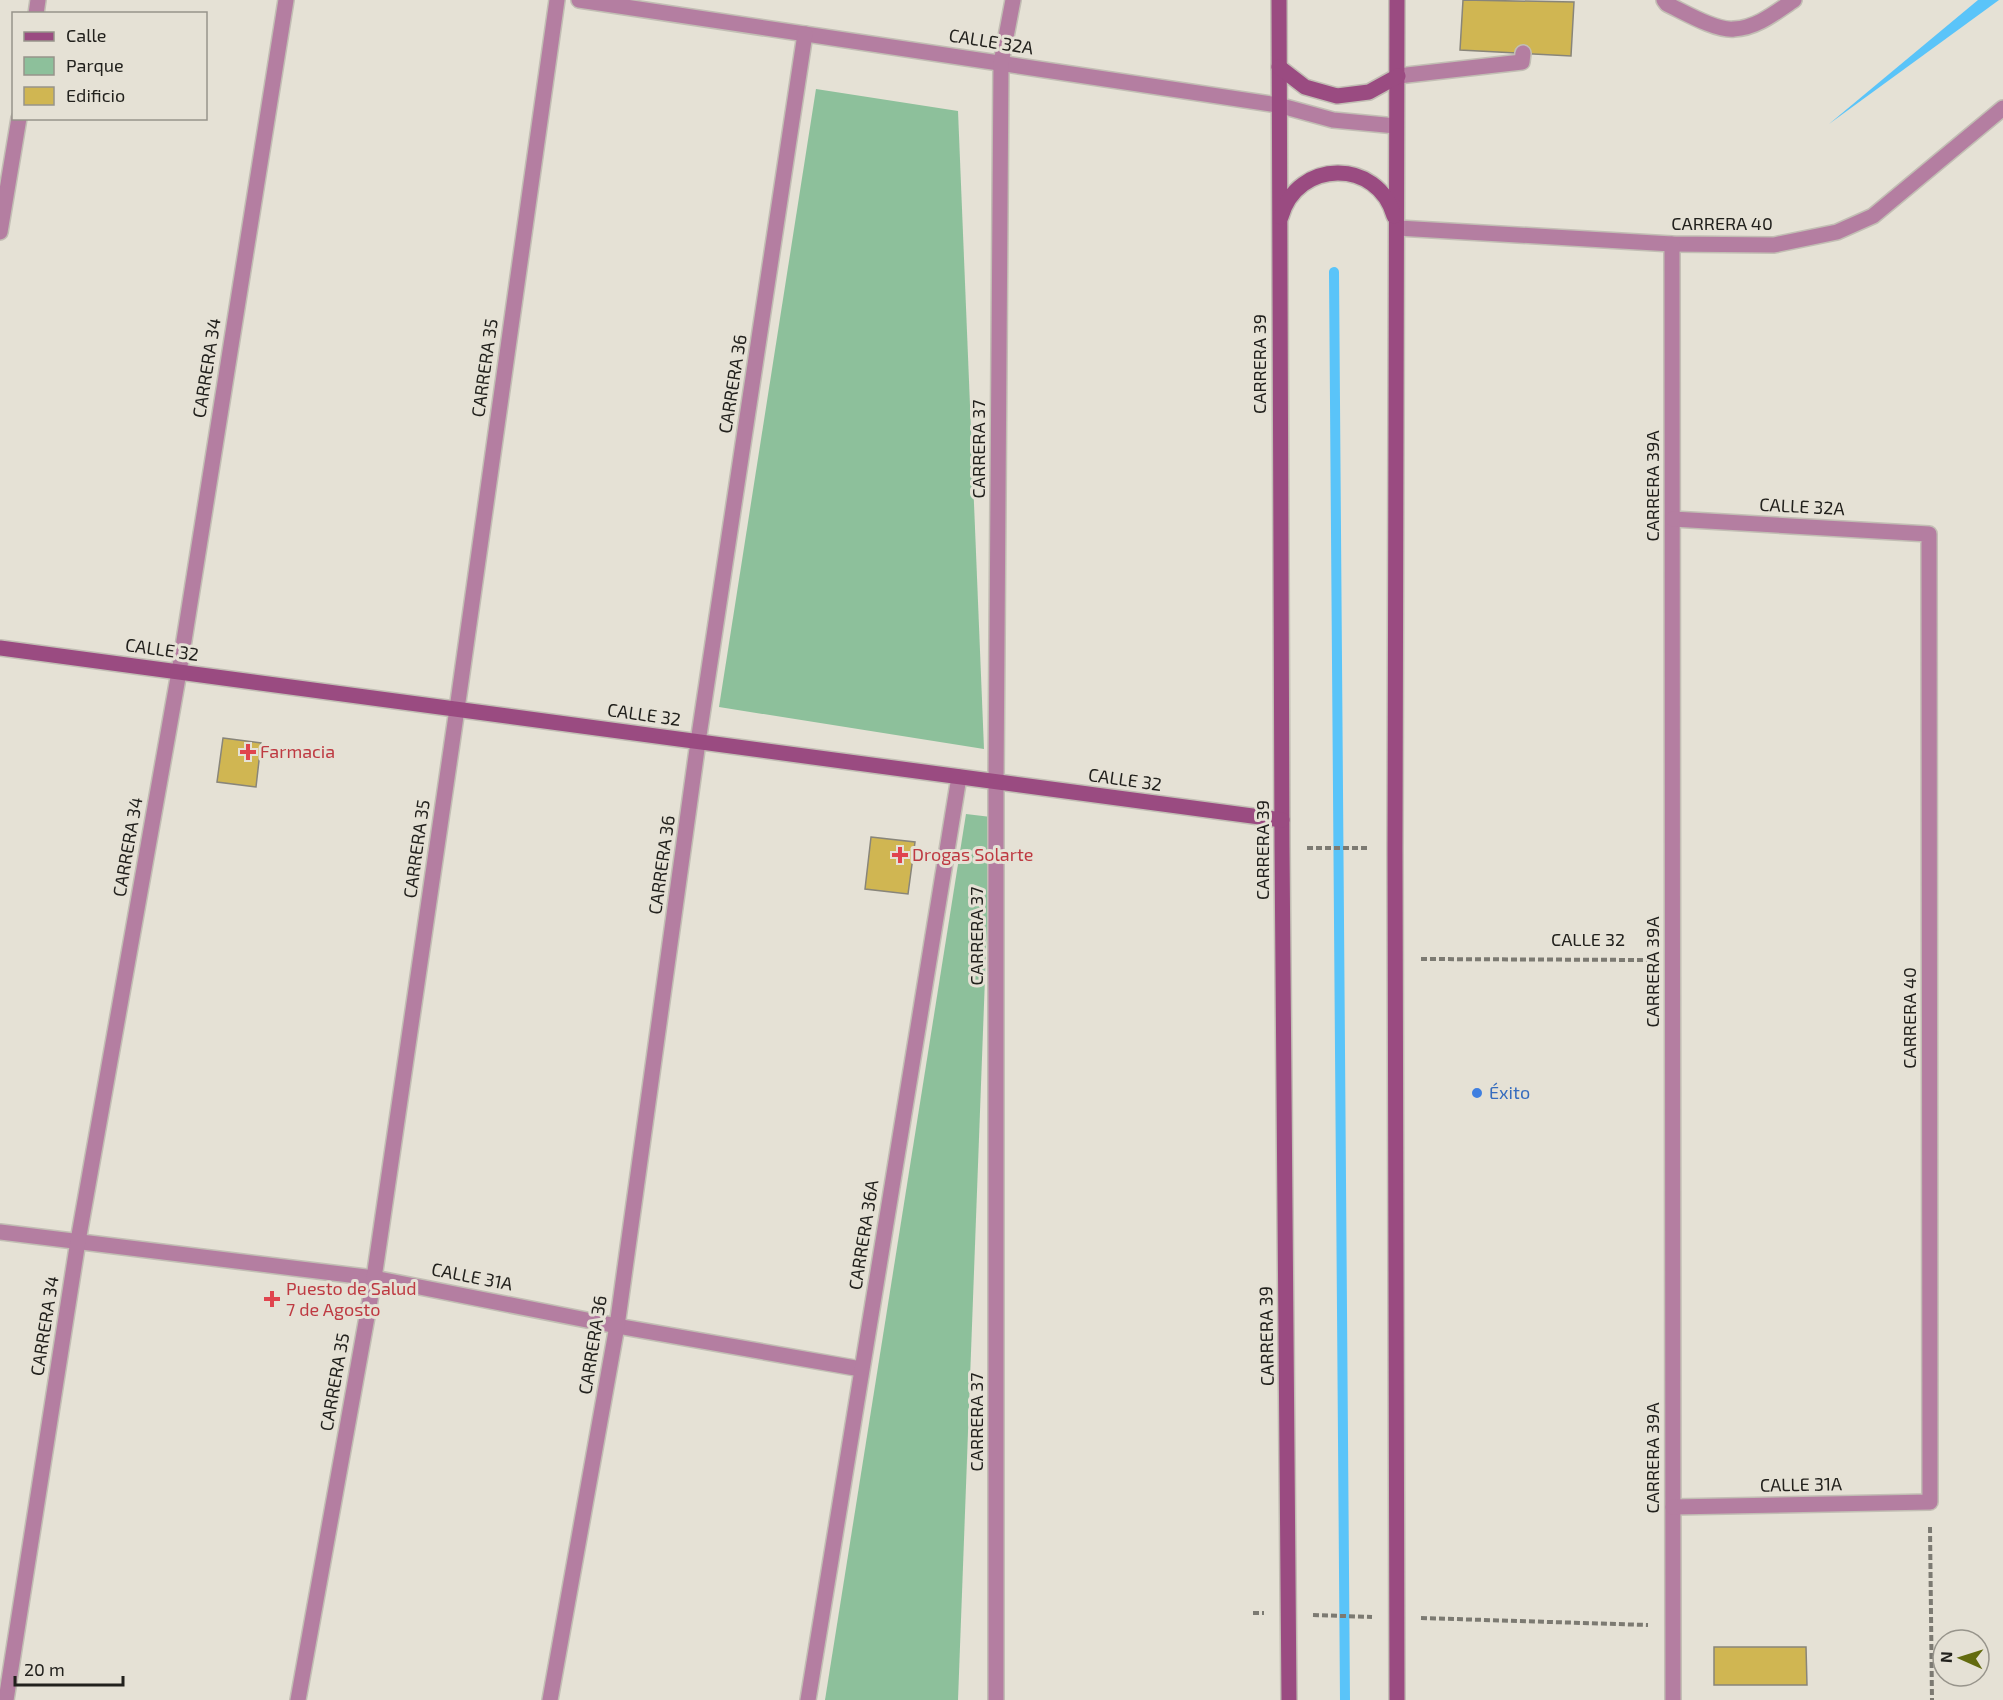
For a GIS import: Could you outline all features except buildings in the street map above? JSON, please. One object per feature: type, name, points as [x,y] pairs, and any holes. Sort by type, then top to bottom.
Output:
[{"type":"main road","name":"CARRERA 39","points":[[1279,0],[1278,230],[1289,1700]]},
{"type":"main road","points":[[1397,0],[1397,1700]]},
{"type":"main road","points":[[1279,67],[1305,87],[1336,96],[1369,92],[1398,76]]},
{"type":"main road","points":[[1278,230],[1285,204],[1301,185],[1324,173],[1350,173],[1374,184],[1391,203],[1398,228]]},
{"type":"main road","name":"CALLE 32","points":[[0,648],[1282,820]]},
{"type":"street","name":"CARRERA 34","points":[[6,1700],[78,1241],[178,672],[286,0]]},
{"type":"street","name":"CARRERA 35","points":[[297,1700],[374,1278],[557,0]]},
{"type":"street","name":"CALLE 32A","points":[[579,0],[1278,105],[1334,120],[1396,126]]},
{"type":"street","name":"CARRERA 37","points":[[996,1700],[996,782],[1001,63],[1012,0]]},
{"type":"street","points":[[1664,0],[1667,4],[1702,21],[1734,30],[1764,20],[1794,0]]},
{"type":"street","name":"CARRERA 36","points":[[550,1700],[616,1326],[699,742],[805,34]]},
{"type":"street","points":[[1398,76],[1522,62],[1523,53]]},
{"type":"street","name":"CARRERA 40","points":[[1398,228],[1672,244],[1774,245],[1838,232],[1873,216],[2003,108]]},
{"type":"street","points":[[0,232],[19,120]]},
{"type":"street","name":"CARRERA 39A","points":[[1672,244],[1673,1700]]},
{"type":"street","name":"CALLE 32A","points":[[1673,519],[1929,534]]},
{"type":"street","name":"CARRERA 40","points":[[1929,534],[1930,1502]]},
{"type":"street","name":"CARRERA 36A","points":[[808,1700],[959,777]]},
{"type":"street","name":"CALLE 31A","points":[[0,1232],[374,1278],[616,1326],[861,1369]]},
{"type":"street","name":"CALLE 31A","points":[[1673,1507],[1930,1502]]},
{"type":"path","points":[[1314,848],[1358,848]]},
{"type":"path","name":"CALLE 32","points":[[1396,958],[1673,961]]},
{"type":"path","points":[[1930,1502],[1932,1700]]},
{"type":"path","points":[[1312,1615],[1367,1617]]},
{"type":"path","points":[[1397,1618],[1672,1626]]},
{"type":"green space","points":[[816,89],[958,111],[984,749],[719,707]]},
{"type":"green space","points":[[966,814],[991,817],[958,1700],[825,1700]]},
{"type":"water","points":[[1978,0],[1999,0],[1829,124]]},
{"type":"waterway","points":[[1334,272],[1345,1700]]},
{"type":"place","name":"Farmacia","points":[[248,752]]},
{"type":"place","name":"Drogas Solarte","points":[[900,855]]},
{"type":"place","name":"Éxito","points":[[1477,1093]]},
{"type":"place","name":"Puesto de Salud 7 de Agosto","points":[[272,1299]]}]
